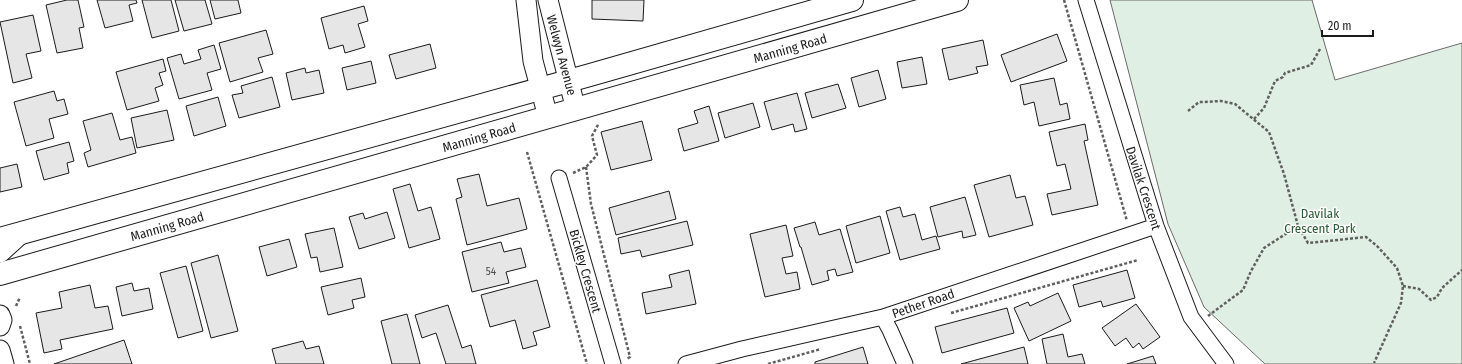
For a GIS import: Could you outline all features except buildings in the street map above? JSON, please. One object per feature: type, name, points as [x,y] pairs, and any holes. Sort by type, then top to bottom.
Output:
[{"type":"main road","points":[[0,239],[541,89],[852,0]]},
{"type":"main road","name":"Manning Road","points":[[0,274],[957,0]]},
{"type":"street","name":"Welwyn Avenue","points":[[526,0],[533,61],[548,118]]},
{"type":"street","name":"Welwyn Avenue","points":[[548,0],[576,110]]},
{"type":"street","name":"Davilak Crescent","points":[[1086,0],[1156,226],[1191,317],[1226,364]]},
{"type":"street","name":"Bickley Crescent","points":[[559,178],[619,362]]},
{"type":"street","name":"Pether Road","points":[[686,364],[742,349],[883,317],[1156,226]]},
{"type":"street","points":[[0,253],[22,233]]},
{"type":"street","points":[[0,326],[7,311]]},
{"type":"street","points":[[883,317],[905,364]]},
{"type":"street","points":[[0,350],[4,364]]},
{"type":"path","points":[[1064,0],[1131,234]]},
{"type":"path","points":[[1254,119],[1264,108],[1275,81],[1283,77],[1285,73],[1311,65],[1320,49]]},
{"type":"path","points":[[1188,111],[1199,102],[1221,101],[1235,104],[1269,132],[1284,174],[1298,226],[1308,242],[1366,238],[1377,246],[1397,268],[1403,286],[1400,304],[1374,363]]},
{"type":"path","points":[[559,178],[586,167],[597,155],[592,136],[601,119]]},
{"type":"path","points":[[527,152],[587,364]]},
{"type":"path","points":[[586,167],[590,204],[630,358],[619,362]]},
{"type":"path","points":[[1196,324],[1243,290],[1251,271],[1264,248],[1298,226]]},
{"type":"path","points":[[1403,286],[1419,289],[1431,300],[1437,297],[1442,288],[1462,270]]},
{"type":"path","points":[[7,311],[20,298]]},
{"type":"path","points":[[18,322],[30,364]]},
{"type":"green space","name":"Davilak Crescent Park","points":[[1110,0],[1312,0],[1335,80],[1462,43],[1462,364],[1265,364],[1204,307],[1168,224]]}]
